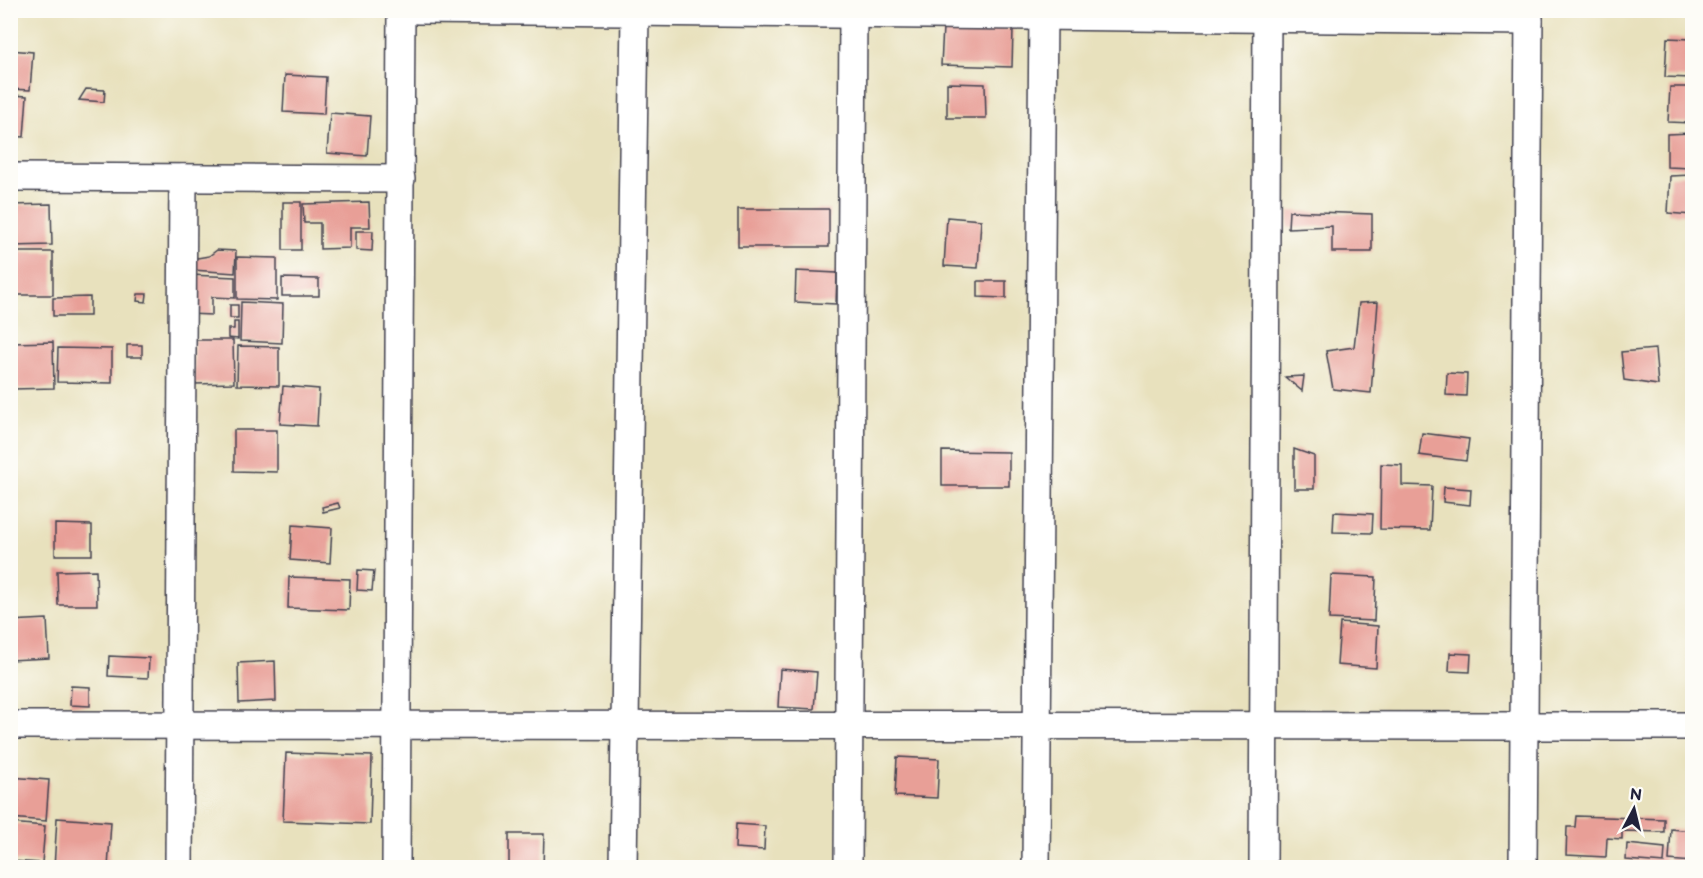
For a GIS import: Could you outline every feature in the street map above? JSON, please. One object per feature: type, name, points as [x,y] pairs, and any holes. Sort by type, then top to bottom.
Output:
[{"type":"street","points":[[396,867],[401,10]]},
{"type":"street","points":[[417,10],[635,13],[1528,16],[1523,867]]},
{"type":"street","points":[[623,867],[635,13]]},
{"type":"street","points":[[848,867],[853,13]]},
{"type":"street","points":[[1036,867],[1043,14]]},
{"type":"street","points":[[1263,867],[1267,15]]},
{"type":"street","points":[[10,177],[401,178]]},
{"type":"street","points":[[179,867],[183,178]]},
{"type":"street","points":[[10,725],[1692,726]]},
{"type":"building","points":[[943,27],[1013,29],[1012,67],[941,65]]},
{"type":"building","points":[[1667,38],[1692,39],[1692,78],[1665,77]]},
{"type":"building","points":[[10,50],[33,52],[30,90],[10,89]]},
{"type":"building","points":[[285,75],[326,77],[324,114],[283,112]]},
{"type":"building","points":[[947,83],[985,84],[986,118],[947,118]]},
{"type":"building","points":[[1670,87],[1692,87],[1692,123],[1668,122]]},
{"type":"building","points":[[86,89],[105,90],[104,102],[79,100]]},
{"type":"building","points":[[10,95],[27,96],[24,137],[10,136]]},
{"type":"building","points":[[330,113],[370,116],[367,156],[327,153]]},
{"type":"building","points":[[1692,133],[1692,168],[1667,167],[1667,134]]},
{"type":"building","points":[[1692,175],[1692,215],[1668,213],[1670,176]]},
{"type":"building","points":[[283,202],[301,202],[301,250],[283,250]]},
{"type":"building","points":[[369,202],[370,227],[350,227],[350,248],[320,249],[320,223],[304,223],[303,204]]},
{"type":"building","points":[[51,204],[52,245],[10,246],[10,205]]},
{"type":"building","points":[[738,209],[829,209],[829,247],[738,247]]},
{"type":"building","points":[[1289,211],[1372,214],[1372,252],[1332,252],[1332,226],[1288,228]]},
{"type":"building","points":[[947,217],[981,220],[978,268],[944,266]]},
{"type":"building","points":[[356,231],[373,231],[372,251],[356,250]]},
{"type":"building","points":[[217,250],[236,251],[235,273],[193,270],[191,259],[209,256]]},
{"type":"building","points":[[16,252],[53,252],[53,295],[15,295]]},
{"type":"building","points":[[237,257],[277,258],[277,300],[237,299]]},
{"type":"building","points":[[796,271],[837,273],[836,304],[795,302]]},
{"type":"building","points":[[190,275],[235,277],[235,298],[212,297],[212,315],[188,314]]},
{"type":"building","points":[[282,278],[319,279],[319,296],[282,296]]},
{"type":"building","points":[[978,281],[1006,281],[1006,298],[978,297]]},
{"type":"building","points":[[138,294],[147,294],[146,302],[137,301]]},
{"type":"building","points":[[90,297],[90,316],[53,316],[53,298]]},
{"type":"building","points":[[241,302],[283,304],[282,343],[240,341]]},
{"type":"building","points":[[1378,302],[1371,393],[1333,389],[1326,351],[1354,347],[1359,303]]},
{"type":"building","points":[[230,305],[238,305],[238,318],[230,318]]},
{"type":"building","points":[[234,322],[238,322],[238,339],[228,338],[228,329],[234,329]]},
{"type":"building","points":[[194,340],[233,340],[234,383],[194,384]]},
{"type":"building","points":[[53,342],[54,388],[13,389],[11,343]]},
{"type":"building","points":[[127,345],[142,345],[142,357],[127,357]]},
{"type":"building","points":[[238,346],[279,347],[279,386],[237,385]]},
{"type":"building","points":[[58,348],[112,349],[112,383],[57,382]]},
{"type":"building","points":[[1655,349],[1658,385],[1624,380],[1621,352]]},
{"type":"building","points":[[1447,373],[1467,374],[1466,396],[1446,395]]},
{"type":"building","points":[[1304,376],[1302,391],[1285,377]]},
{"type":"building","points":[[283,386],[319,389],[317,426],[280,424]]},
{"type":"building","points":[[234,430],[277,430],[277,472],[234,471]]},
{"type":"building","points":[[1422,433],[1469,439],[1466,461],[1419,455]]},
{"type":"building","points":[[1294,449],[1314,456],[1314,489],[1294,489]]},
{"type":"building","points":[[942,451],[1009,452],[1009,486],[942,486]]},
{"type":"building","points":[[1381,464],[1402,465],[1402,485],[1432,486],[1430,530],[1380,529]]},
{"type":"building","points":[[1444,487],[1471,489],[1470,505],[1443,502]]},
{"type":"building","points":[[338,503],[340,508],[323,512],[322,507]]},
{"type":"building","points":[[1334,512],[1373,514],[1372,533],[1333,532]]},
{"type":"building","points":[[55,524],[92,525],[92,555],[55,555]]},
{"type":"building","points":[[292,525],[332,528],[330,563],[290,560]]},
{"type":"building","points":[[96,570],[97,605],[58,605],[57,571]]},
{"type":"building","points":[[358,570],[374,571],[372,591],[357,590]]},
{"type":"building","points":[[1331,575],[1376,577],[1374,621],[1329,619]]},
{"type":"building","points":[[289,577],[350,579],[349,610],[288,608]]},
{"type":"building","points":[[47,619],[49,658],[10,660],[10,621]]},
{"type":"building","points":[[1340,623],[1378,626],[1376,668],[1337,665]]},
{"type":"building","points":[[1450,653],[1471,654],[1470,672],[1449,671]]},
{"type":"building","points":[[109,656],[149,658],[148,678],[108,676]]},
{"type":"building","points":[[275,661],[276,701],[239,703],[238,663]]},
{"type":"building","points":[[780,669],[817,672],[814,709],[778,707]]},
{"type":"building","points":[[71,686],[90,687],[90,706],[70,705]]},
{"type":"building","points":[[286,753],[372,756],[370,824],[283,821]]},
{"type":"building","points":[[897,757],[939,759],[937,798],[895,796]]},
{"type":"building","points":[[10,777],[49,780],[46,821],[10,818]]},
{"type":"building","points":[[1576,816],[1664,819],[1664,832],[1622,831],[1622,839],[1607,838],[1606,857],[1566,855],[1567,827],[1575,827]]},
{"type":"building","points":[[57,818],[111,822],[108,868],[54,868]]},
{"type":"building","points":[[10,823],[45,826],[42,863],[10,861]]},
{"type":"building","points":[[736,824],[765,826],[764,850],[735,848]]},
{"type":"building","points":[[1671,829],[1692,831],[1692,862],[1669,860]]},
{"type":"building","points":[[509,834],[544,834],[543,868],[509,868]]},
{"type":"building","points":[[1627,844],[1665,848],[1664,863],[1626,860]]},
{"type":"building","points":[[1568,862],[1607,864],[1607,868],[1568,868]]}]
